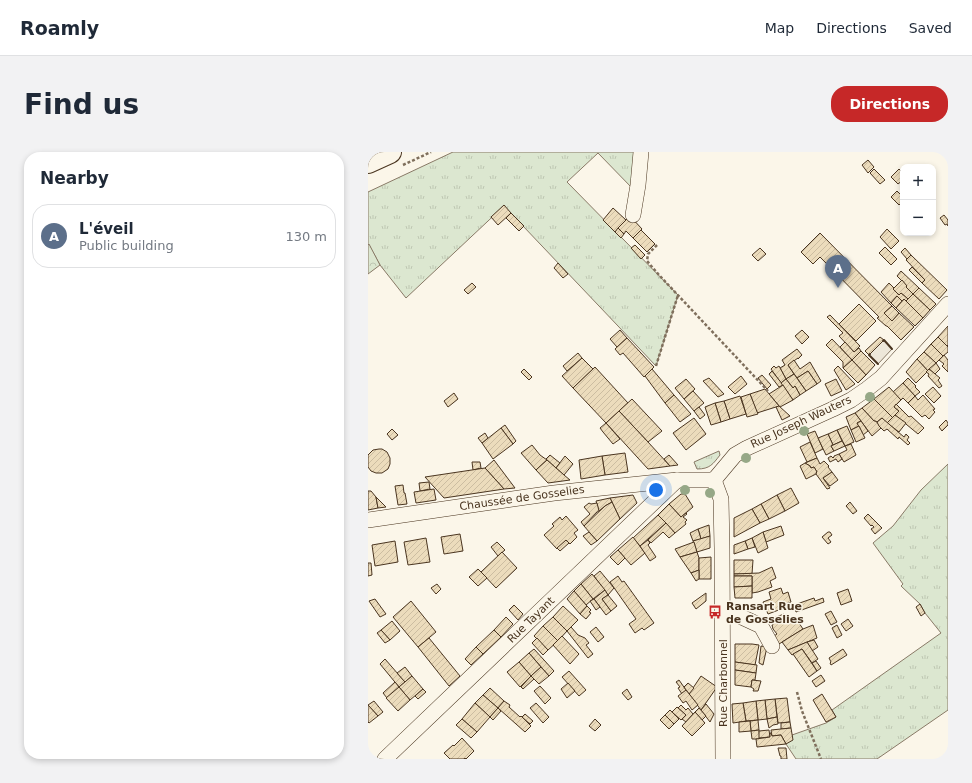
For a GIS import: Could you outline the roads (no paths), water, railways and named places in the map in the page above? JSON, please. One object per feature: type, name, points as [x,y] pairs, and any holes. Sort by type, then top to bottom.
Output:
[{"type":"highway","points":[[368,162],[390,152]]},
{"type":"street","points":[[633,215],[641,152]]},
{"type":"street","name":"Rue Joseph Wauters","points":[[714,480],[735,455],[747,448],[833,409],[867,390],[880,378],[948,304]]},
{"type":"street","points":[[677,480],[714,480]]},
{"type":"street","name":"Chaussée de Gosselies","points":[[368,520],[554,493],[677,480]]},
{"type":"street","name":"Rue Tayant","points":[[385,759],[677,480]]},
{"type":"street","name":"Rue Charbonnel","points":[[714,480],[721,499],[723,759]]},
{"type":"street","points":[[722,608],[760,626],[772,646]]},
{"type":"place","name":"L'éveil","points":[[838,288]]},
{"type":"place","name":"Ransart Rue de Gosselies","points":[[715,612]]}]
